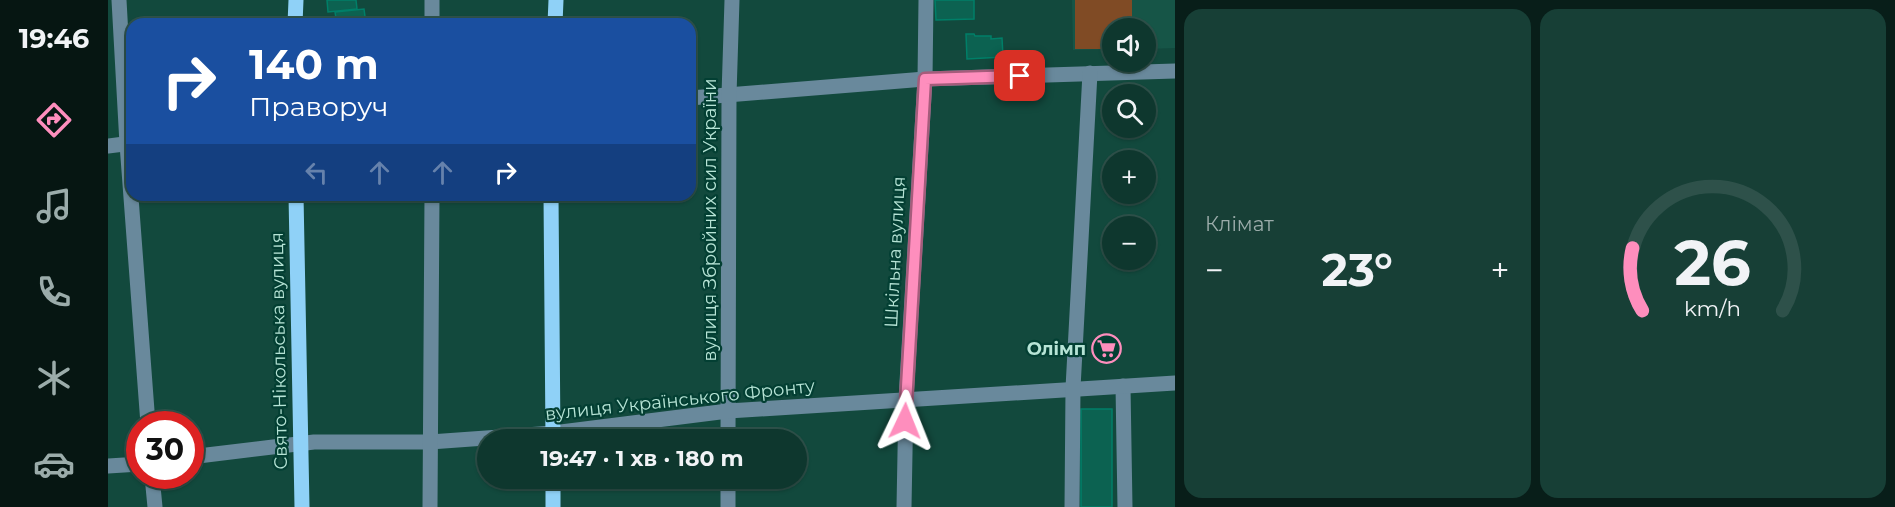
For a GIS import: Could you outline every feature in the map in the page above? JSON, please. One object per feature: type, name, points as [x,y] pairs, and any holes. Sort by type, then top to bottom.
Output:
[{"type":"main road","points":[[295,18],[296,0]]},
{"type":"main road","points":[[555,18],[556,0]]},
{"type":"main road","name":"Свято-Нікольська вулиця","points":[[296,201],[302,507]]},
{"type":"main road","points":[[551,201],[553,429]]},
{"type":"main road","points":[[553,489],[553,507]]},
{"type":"street","points":[[119,0],[126,100]]},
{"type":"street","points":[[432,0],[432,18]]},
{"type":"street","name":"вулиця Збройних сил України","points":[[728,429],[729,94],[732,0]]},
{"type":"street","name":"Шкільна вулиця","points":[[904,507],[906,399],[925,79],[926,0]]},
{"type":"street","points":[[696,97],[925,79],[1175,71]]},
{"type":"street","points":[[1072,507],[1073,388],[1090,73]]},
{"type":"street","points":[[108,146],[126,143]]},
{"type":"street","points":[[133,201],[147,411]]},
{"type":"street","points":[[430,507],[432,201]]},
{"type":"street","name":"вулиця Українського Фронту","points":[[602,429],[728,411],[1175,383]]},
{"type":"street","points":[[1123,386],[1125,507]]},
{"type":"street","name":"вулиця Українського Фронту","points":[[204,455],[300,443],[477,440]]},
{"type":"street","points":[[108,466],[126,465]]},
{"type":"street","points":[[153,489],[155,507]]},
{"type":"street","points":[[728,489],[728,507]]},
{"type":"shaded area","points":[[1072,0],[1175,0],[1175,48],[1156,49],[1156,18],[1102,18],[1102,49],[1073,50]]},
{"type":"shaded area","points":[[1075,0],[1132,0],[1132,18],[1102,18],[1102,49],[1075,49]]},
{"type":"building","points":[[327,0],[356,0],[357,9],[328,12]]},
{"type":"building","points":[[935,0],[974,0],[974,19],[936,20]]},
{"type":"building","points":[[364,9],[365,18],[336,18],[335,12]]},
{"type":"building","points":[[966,34],[991,36],[991,39],[1002,38],[1003,57],[967,59]]},
{"type":"building","points":[[1081,409],[1112,409],[1112,507],[1081,507]]},
{"type":"place","name":"Олімп","points":[[1107,349]]},
{"type":"route","points":[[905,421],[925,79],[1020,76]]}]
